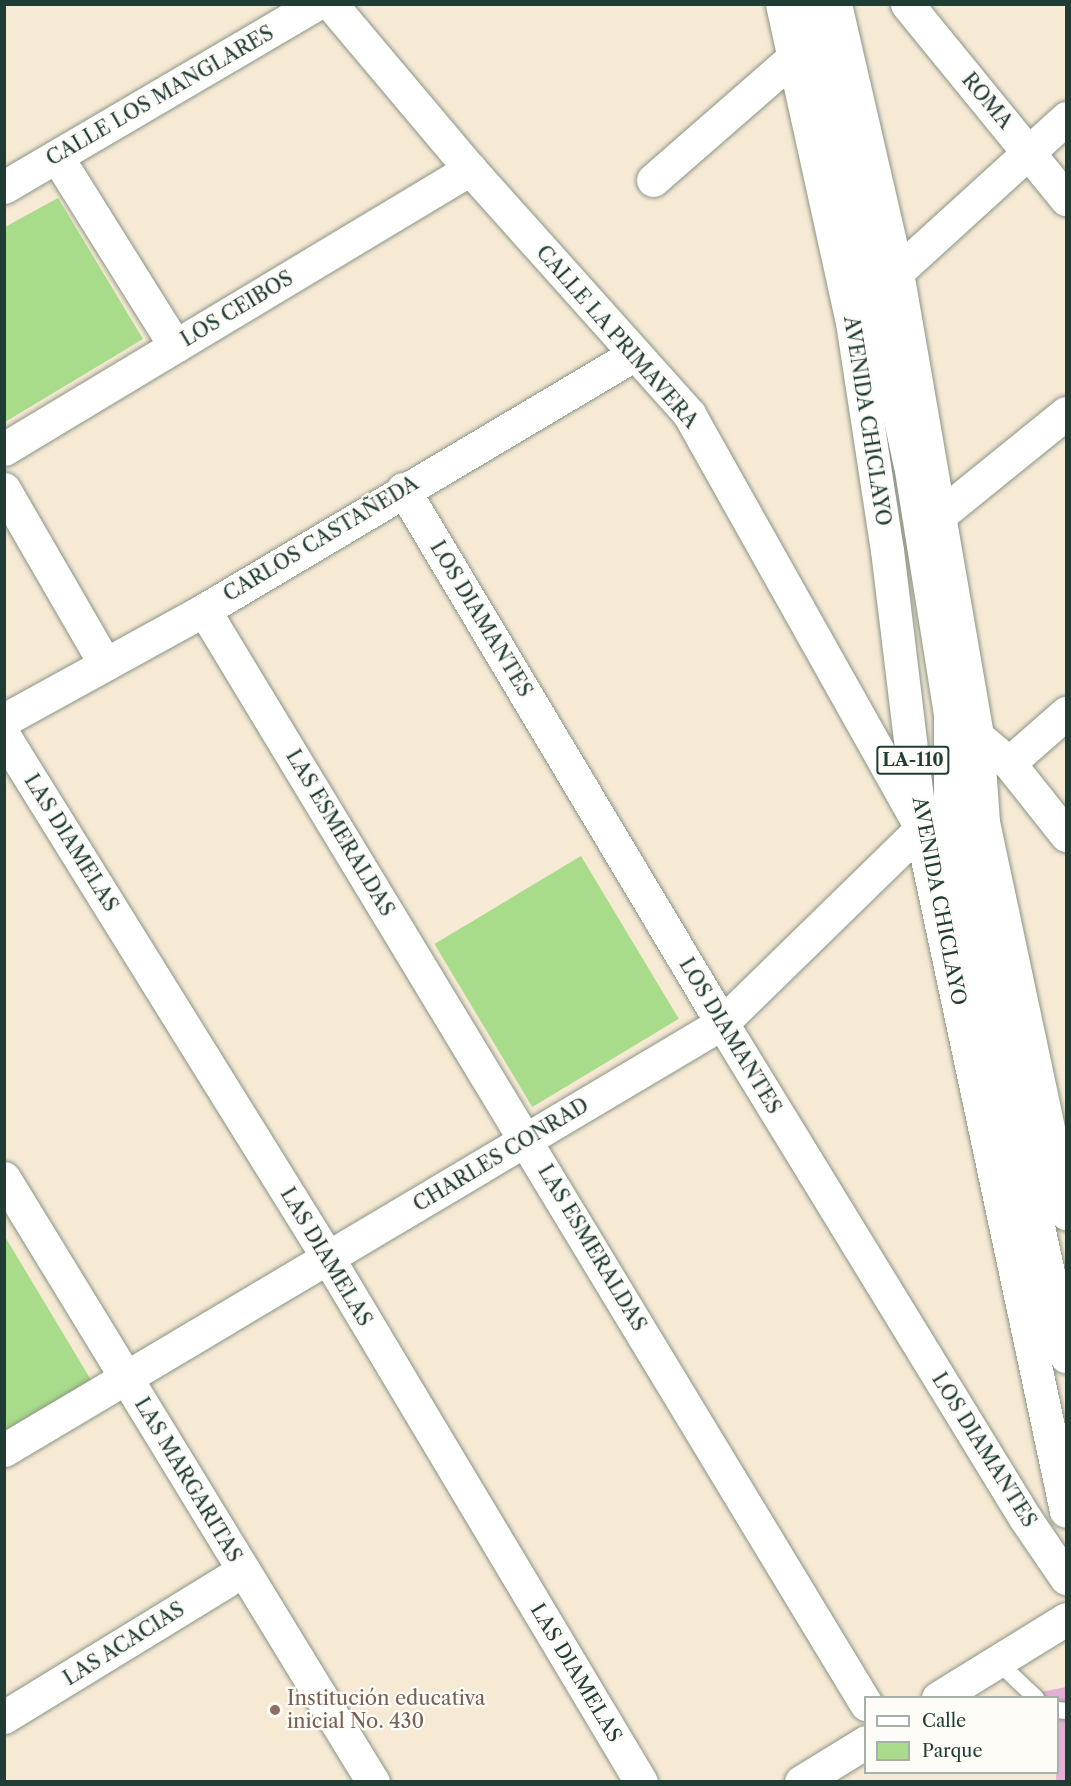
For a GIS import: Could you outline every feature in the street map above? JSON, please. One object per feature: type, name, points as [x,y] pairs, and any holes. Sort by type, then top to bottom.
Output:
[{"type":"street","name":"CALLE LOS MANGLARES","points":[[4,187],[316,4]]},
{"type":"street","name":"CALLE LA PRIMAVERA","points":[[331,4],[470,169],[689,414],[921,830]]},
{"type":"street","name":"AVENIDA CHICLAYO","points":[[782,4],[852,322],[887,550],[921,830],[1066,1511]]},
{"type":"street","name":"AVENIDA CHICLAYO","points":[[811,4],[910,464],[950,714],[950,798],[956,846],[1066,1356]]},
{"type":"street","name":"LA-110","points":[[835,4],[897,272],[977,736],[983,822],[1066,1214]]},
{"type":"street","name":"ROMA","points":[[907,4],[1066,199]]},
{"type":"street","points":[[653,180],[794,57]]},
{"type":"street","points":[[897,272],[1066,118]]},
{"type":"street","points":[[57,157],[176,346]]},
{"type":"street","name":"LOS CEIBOS","points":[[4,449],[470,169]]},
{"type":"street","name":"CARLOS CASTAÑEDA","points":[[4,720],[204,610],[403,489],[635,354]]},
{"type":"street","points":[[940,515],[1066,412]]},
{"type":"street","points":[[4,489],[105,664]]},
{"type":"street","name":"LOS DIAMANTES","points":[[403,489],[722,1023],[1025,1518],[1066,1578]]},
{"type":"street","name":"LAS ESMERALDAS","points":[[204,610],[527,1140],[864,1701]]},
{"type":"street","points":[[1009,763],[1066,713]]},
{"type":"street","name":"LAS DIAMELAS","points":[[4,736],[328,1258],[641,1782]]},
{"type":"street","points":[[977,736],[1009,763],[1066,835]]},
{"type":"street","name":"CHARLES CONRAD","points":[[4,1450],[722,1023],[921,830],[950,798]]},
{"type":"street","name":"LAS MARGARITAS","points":[[4,1178],[244,1570],[364,1778]]},
{"type":"street","name":"LAS ACACIAS","points":[[4,1717],[244,1570]]},
{"type":"street","points":[[941,1696],[1066,1619]]},
{"type":"street","points":[[801,1782],[864,1743]]},
{"type":"lane","points":[[997,1661],[1034,1696]]},
{"type":"green space","points":[[58,198],[143,339],[5,422],[5,227]]},
{"type":"green space","points":[[581,856],[679,1019],[532,1107],[434,944]]},
{"type":"green space","points":[[4,1235],[91,1380],[5,1430],[4,1430]]},
{"type":"building","points":[[1066,1687],[1066,1782],[1056,1782],[1056,1774],[1059,1774],[1059,1696],[1037,1696],[1036,1693]]},
{"type":"place","name":"Institución educativa inicial No. 430","points":[[275,1710]]}]
